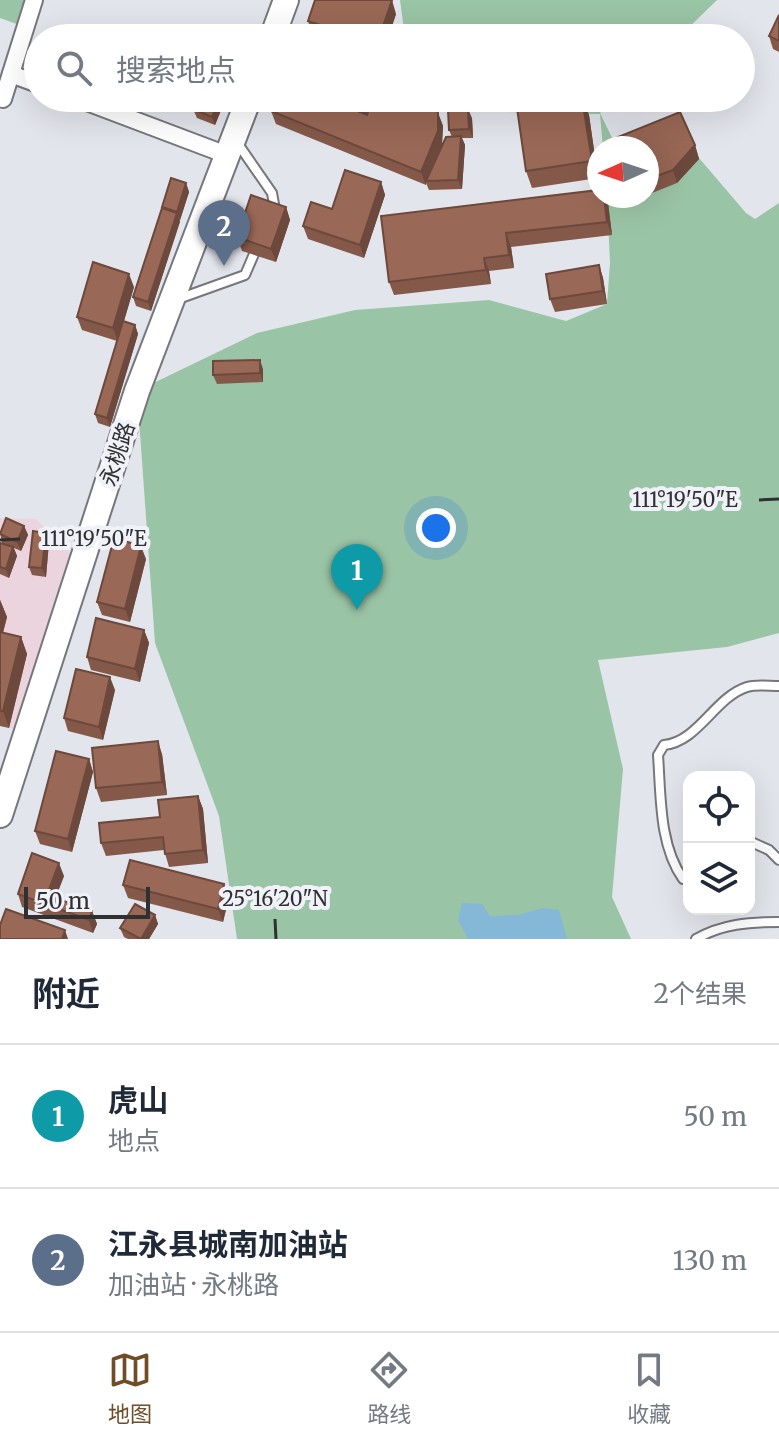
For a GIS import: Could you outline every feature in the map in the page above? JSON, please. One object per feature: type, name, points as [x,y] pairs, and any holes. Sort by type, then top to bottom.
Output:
[{"type":"main road","points":[[277,24],[286,0]]},
{"type":"main road","name":"永桃路","points":[[0,815],[137,391],[243,112]]},
{"type":"street","points":[[27,24],[34,0]]},
{"type":"street","points":[[3,99],[24,32]]},
{"type":"street","points":[[11,74],[24,79]]},
{"type":"street","points":[[121,112],[230,146]]},
{"type":"lane","points":[[230,146],[272,193],[274,204],[269,216]]},
{"type":"lane","points":[[171,301],[245,275],[259,242]]},
{"type":"lane","points":[[683,879],[674,866],[664,829],[658,755],[664,745],[675,744],[707,719],[720,702],[748,686],[779,686]]},
{"type":"lane","points":[[753,843],[769,850],[779,860]]},
{"type":"lane","points":[[696,939],[712,930],[747,922],[779,922]]},
{"type":"shaded area","points":[[0,518],[36,519],[81,563],[26,731],[0,726]]},
{"type":"green space","points":[[0,0],[34,0],[24,27],[0,18]]},
{"type":"green space","points":[[400,0],[717,0],[692,24],[403,24]]},
{"type":"green space","points":[[511,112],[601,112],[611,136],[602,136],[600,114]]},
{"type":"green space","points":[[686,125],[699,158],[746,213],[755,219],[779,203],[779,633],[727,647],[598,660],[623,769],[612,897],[631,939],[237,939],[219,816],[155,643],[137,391],[257,333],[355,310],[489,300],[566,321],[607,304],[610,263],[608,208],[659,208],[659,136],[655,136]]},
{"type":"water","points":[[462,903],[482,904],[490,916],[518,915],[543,908],[559,910],[567,939],[468,939],[458,920]]},
{"type":"building","points":[[315,0],[392,0],[384,24],[317,24],[308,21]]},
{"type":"building","points":[[779,15],[779,41],[769,36]]},
{"type":"building","points":[[273,112],[360,112],[367,115],[368,112],[437,112],[438,131],[421,172]]},
{"type":"building","points":[[448,112],[468,112],[469,129],[449,130]]},
{"type":"building","points":[[518,112],[584,112],[588,136],[587,162],[526,171]]},
{"type":"building","points":[[680,112],[695,145],[673,170],[659,175],[659,136],[620,136]]},
{"type":"building","points":[[461,136],[458,180],[426,181],[446,137]]},
{"type":"building","points":[[345,170],[381,182],[360,245],[303,226],[311,202],[332,209]]},
{"type":"building","points":[[171,178],[186,183],[177,212],[162,207]]},
{"type":"building","points":[[587,191],[587,208],[605,208],[607,222],[506,233],[509,255],[484,258],[486,270],[389,282],[381,216]]},
{"type":"building","points":[[251,195],[286,207],[271,249],[237,237]]},
{"type":"building","points":[[162,208],[177,213],[148,302],[133,297]]},
{"type":"building","points":[[93,262],[129,274],[113,328],[77,317]]},
{"type":"building","points":[[599,265],[603,291],[550,299],[546,274]]},
{"type":"building","points":[[123,321],[135,325],[107,418],[95,414]]},
{"type":"building","points":[[260,360],[260,373],[213,375],[213,361]]},
{"type":"building","points":[[6,518],[24,526],[17,542],[0,534]]},
{"type":"building","points":[[33,531],[46,533],[42,568],[29,567]]},
{"type":"building","points":[[114,538],[141,546],[125,609],[97,602]]},
{"type":"building","points":[[0,543],[13,547],[6,569],[0,567]]},
{"type":"building","points":[[96,618],[144,630],[135,669],[87,657]]},
{"type":"building","points":[[0,632],[21,637],[3,711],[0,711]]},
{"type":"building","points":[[76,669],[110,677],[99,727],[64,718]]},
{"type":"building","points":[[158,741],[162,782],[96,788],[92,748]]},
{"type":"building","points":[[56,751],[89,759],[68,839],[35,831]]},
{"type":"building","points":[[198,796],[203,850],[165,854],[163,837],[101,843],[99,823],[160,817],[158,800]]},
{"type":"building","points":[[32,853],[59,863],[47,895],[92,911],[89,920],[18,894]]},
{"type":"building","points":[[130,860],[224,884],[218,909],[123,885]]},
{"type":"building","points":[[135,904],[155,915],[141,939],[120,928]]},
{"type":"building","points":[[6,909],[65,930],[62,939],[0,939],[0,925]]},
{"type":"place","name":"江永县城南加油站","points":[[224,266]]},
{"type":"place","name":"虎山","points":[[357,610]]}]
